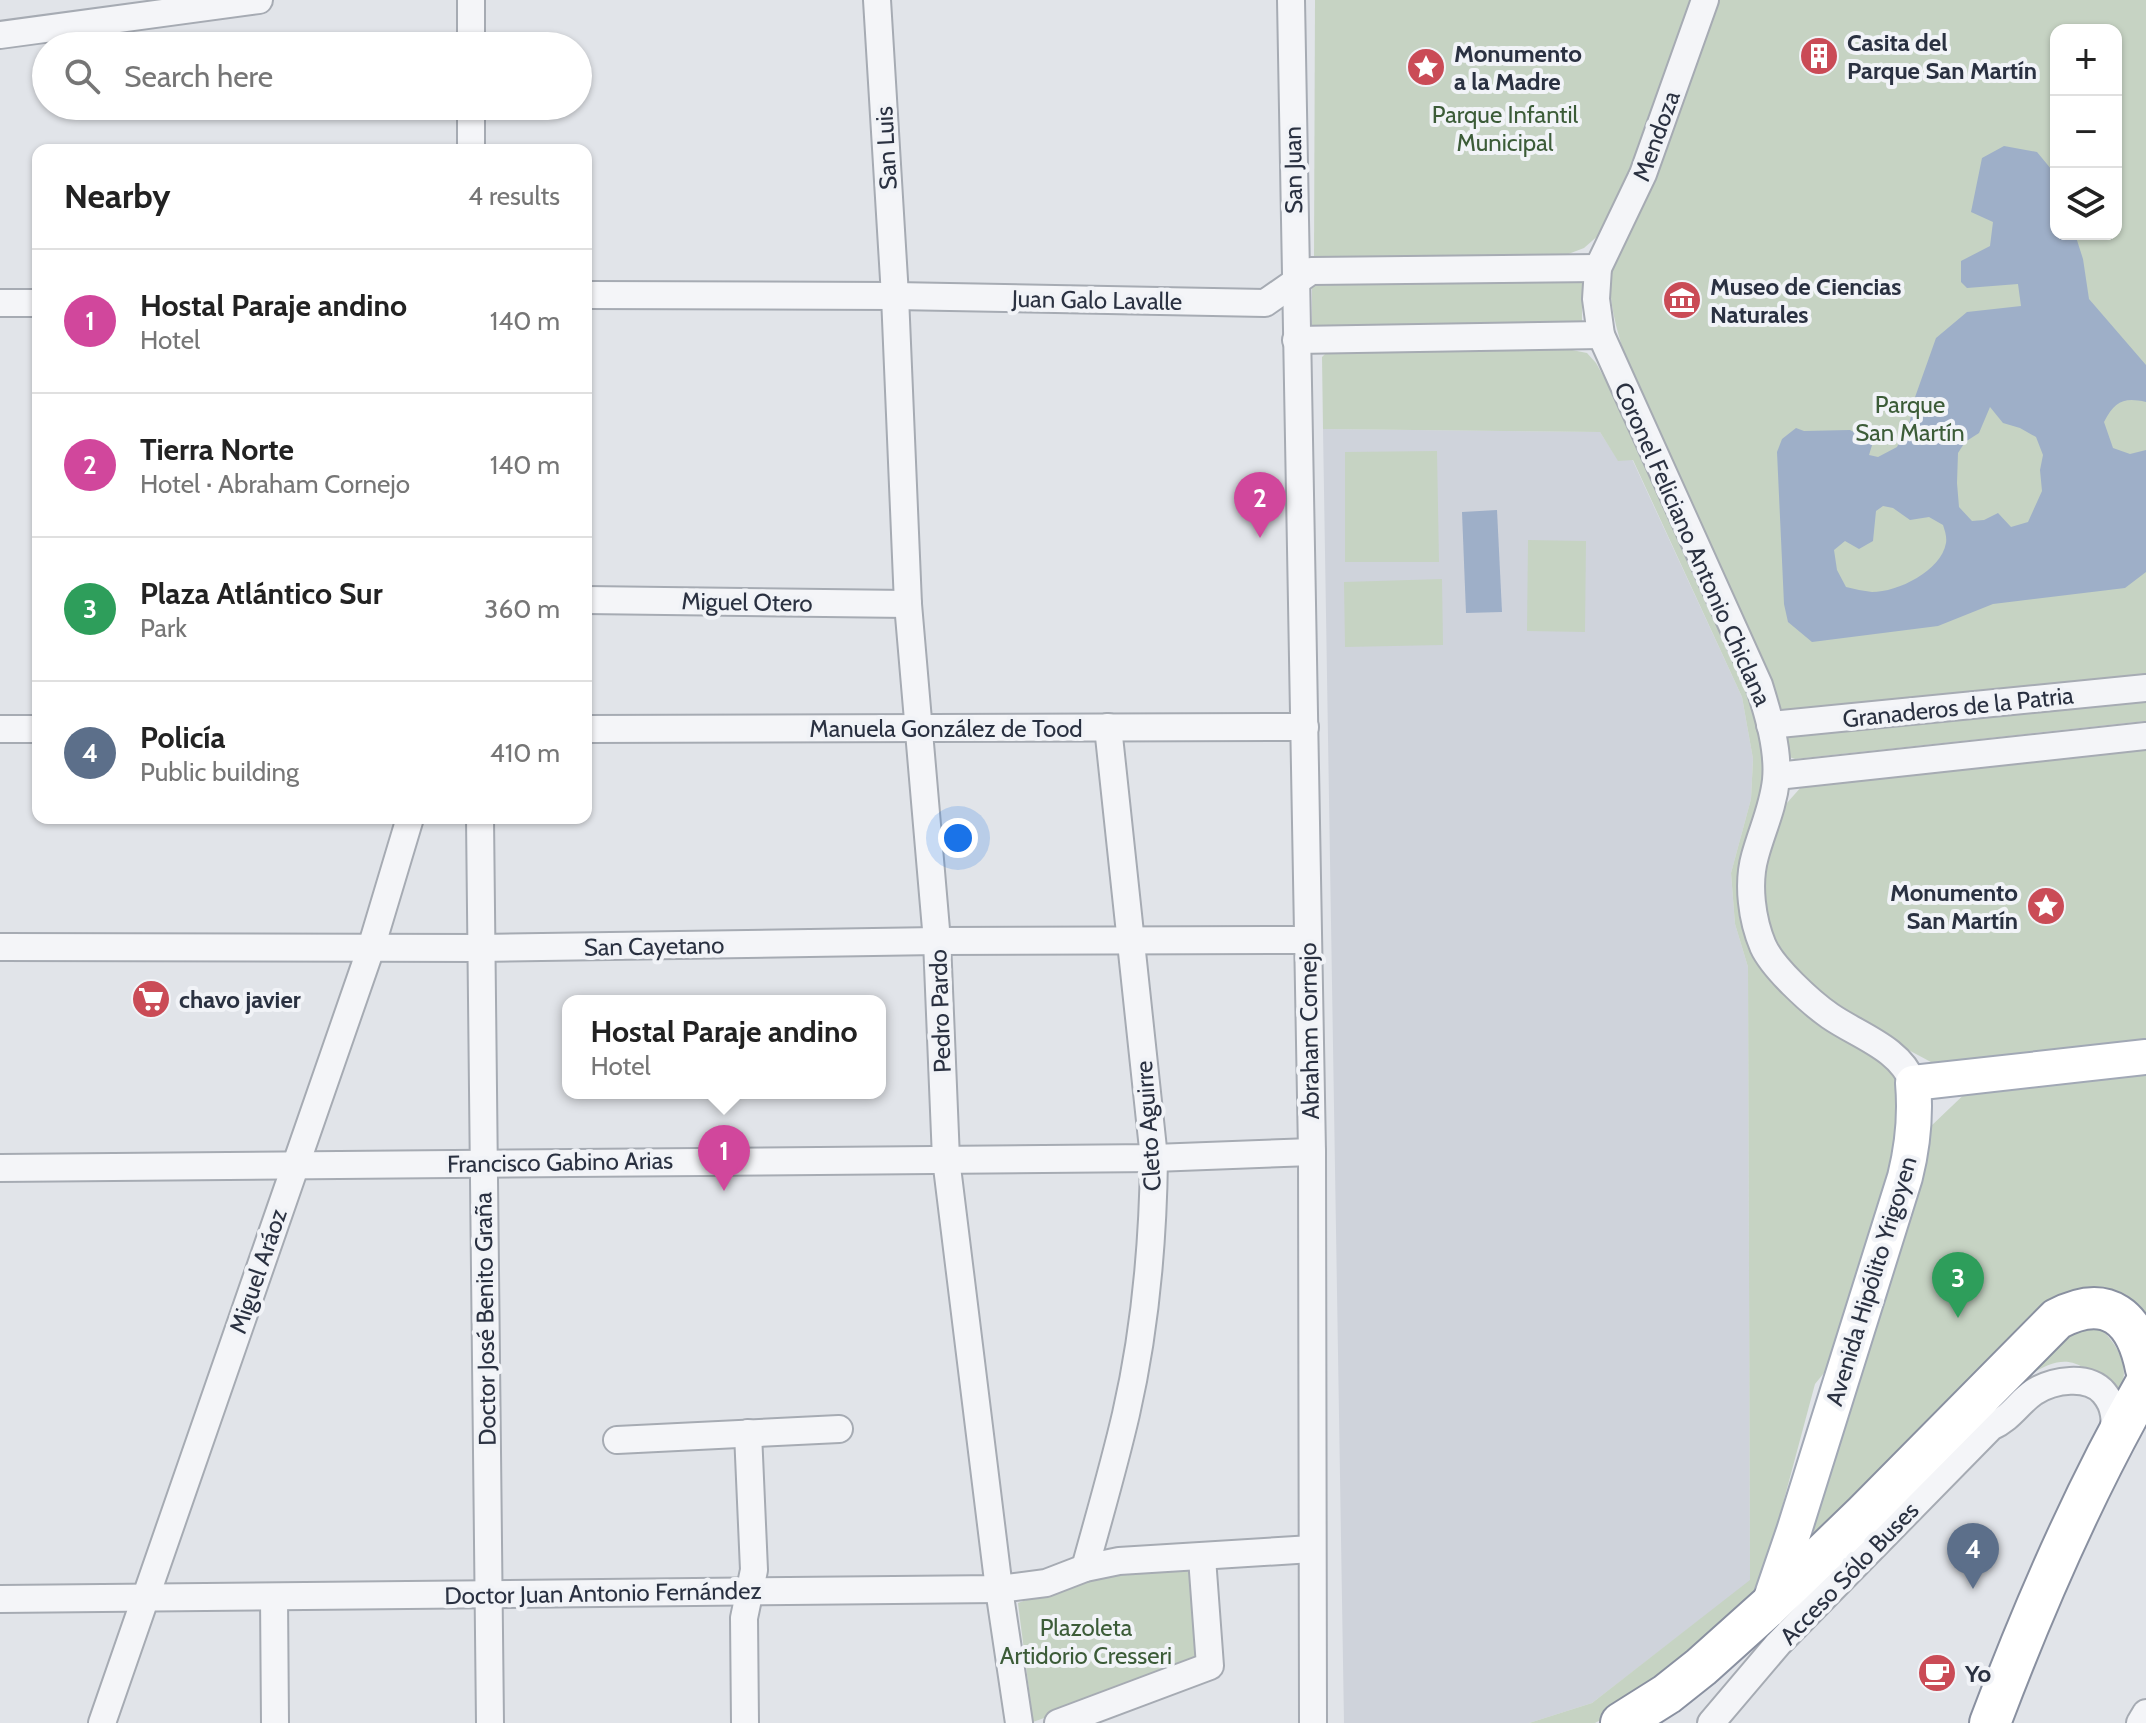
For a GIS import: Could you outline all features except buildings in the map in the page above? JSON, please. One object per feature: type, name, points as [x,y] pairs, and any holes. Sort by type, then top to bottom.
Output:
[{"type":"highway","name":"Avenida Hipólito Yrigoyen","points":[[1621,1723],[1690,1676],[1768,1607],[2057,1319],[2085,1307],[2118,1314],[2136,1336],[2146,1369]]},
{"type":"highway","points":[[1990,1723],[2021,1643],[2109,1450],[2146,1383]]},
{"type":"main road","points":[[1913,1083],[2146,1057]]},
{"type":"main road","name":"Avenida Hipólito Yrigoyen","points":[[1768,1607],[1905,1177],[1915,1124],[1913,1083]]},
{"type":"street","points":[[0,35],[259,0]]},
{"type":"street","points":[[471,0],[471,32]]},
{"type":"street","name":"San Luis","points":[[877,0],[895,296]]},
{"type":"street","name":"San Juan","points":[[1291,0],[1296,340]]},
{"type":"street","name":"Mendoza","points":[[1598,268],[1643,174],[1705,0]]},
{"type":"street","points":[[471,120],[471,144]]},
{"type":"street","name":"Juan Galo Lavalle","points":[[592,303],[895,296],[1265,303],[1311,271],[1598,268]]},
{"type":"street","name":"Coronel Feliciano Antonio Chiclana","points":[[1598,268],[1596,299],[1601,335],[1759,685],[1770,725],[1777,776],[1772,807],[1754,859],[1754,919],[1765,950],[1786,976],[1828,1015],[1900,1059],[1913,1083]]},
{"type":"street","name":"Pedro Pardo","points":[[895,296],[908,604],[937,941],[946,1159],[999,1589],[1019,1723]]},
{"type":"street","points":[[0,303],[32,303]]},
{"type":"street","points":[[1296,340],[1601,335]]},
{"type":"street","name":"Abraham Cornejo","points":[[1296,340],[1312,1152],[1313,1723]]},
{"type":"street","name":"Miguel Otero","points":[[592,600],[908,604]]},
{"type":"street","name":"Granaderos de la Patria","points":[[1770,725],[2146,688]]},
{"type":"street","name":"Cleto Aguirre","points":[[1085,1568],[1126,1413],[1138,1346],[1154,1216],[1154,1158],[1108,727]]},
{"type":"street","name":"Manuela González de Tood","points":[[592,729],[1305,727]]},
{"type":"street","points":[[0,729],[32,729]]},
{"type":"street","name":"Granaderos de la Patria","points":[[1777,776],[2146,736]]},
{"type":"street","name":"Miguel Aráoz","points":[[102,1723],[371,948],[408,824]]},
{"type":"street","name":"Doctor José Benito Graña","points":[[480,824],[490,1723]]},
{"type":"street","name":"San Cayetano","points":[[0,947],[481,948],[937,941],[1307,940]]},
{"type":"street","name":"Francisco Gabino Arias","points":[[0,1168],[1154,1158],[1312,1152]]},
{"type":"street","name":"Acceso Sólo Buses","points":[[1711,1723],[1778,1644],[1991,1427],[2006,1421],[2032,1393],[2049,1385],[2080,1381],[2099,1388],[2113,1407],[2114,1430],[2109,1450]]},
{"type":"street","points":[[617,1440],[839,1429]]},
{"type":"street","points":[[745,1723],[744,1618],[754,1570],[748,1433]]},
{"type":"street","name":"Doctor Juan Antonio Fernández","points":[[0,1599],[999,1589],[1046,1583],[1085,1568],[1119,1561],[1312,1549]]},
{"type":"street","points":[[1058,1723],[1210,1666],[1202,1558]]},
{"type":"street","points":[[274,1597],[275,1723]]},
{"type":"street","points":[[2140,1723],[2146,1713]]},
{"type":"shaded area","points":[[1323,429],[1600,432],[1618,460],[1632,459],[1742,697],[1753,759],[1751,799],[1731,873],[1735,924],[1748,967],[1750,1581],[1592,1703],[1529,1723],[1344,1723]]},
{"type":"green space","name":"Parque Infantil Municipal","points":[[1315,0],[1695,0],[1634,174],[1600,234],[1584,248],[1563,256],[1314,256]]},
{"type":"green space","name":"Parque San Martín","points":[[1715,0],[2146,0],[2146,721],[1795,759],[1786,756],[1630,371],[1611,297],[1610,274]]},
{"type":"green space","points":[[1582,280],[1582,324],[1312,326],[1312,282]]},
{"type":"green space","points":[[1572,350],[1587,353],[1596,363],[1641,444],[1756,700],[1766,782],[1744,857],[1779,987],[1819,1026],[1892,1065],[1906,1108],[1841,1352],[1815,1384],[1760,1589],[1625,1707],[1595,1723],[1529,1723],[1592,1703],[1750,1580],[1748,967],[1735,924],[1731,873],[1751,799],[1753,759],[1742,697],[1633,460],[1618,461],[1600,432],[1323,429],[1322,357],[1328,351]]},
{"type":"green space","points":[[1437,451],[1439,562],[1345,562],[1345,452]]},
{"type":"green space","points":[[1528,540],[1586,541],[1585,632],[1527,631]]},
{"type":"green space","points":[[1442,579],[1443,645],[1345,647],[1344,582]]},
{"type":"green space","points":[[2146,750],[2146,1048],[1944,1069],[1871,1030],[1822,994],[1776,947],[1762,907],[1764,863],[1786,804],[1802,786]]},
{"type":"green space","points":[[2146,1067],[2146,1324],[2130,1304],[2113,1292],[2094,1288],[2069,1296],[1799,1561],[1929,1128],[1974,1085]]},
{"type":"green space","points":[[2070,1324],[2095,1325],[2116,1347],[2124,1377],[2115,1396],[2087,1370],[2064,1362],[2039,1369],[2007,1389]]},
{"type":"green space","name":"Plazoleta Artidorio Cresseri","points":[[1195,1568],[1202,1661],[1033,1722],[1018,1603],[1092,1576]]},
{"type":"water","points":[[2004,146],[2037,152],[2050,168],[2050,240],[2077,240],[2089,299],[2146,365],[2146,402],[2121,402],[2104,422],[2113,448],[2130,454],[2146,450],[2146,572],[2125,588],[1993,604],[1938,626],[1812,642],[1788,622],[1784,604],[1777,452],[1782,439],[1796,428],[1804,431],[1850,430],[1873,442],[1869,455],[1878,457],[1897,447],[1910,421],[1914,400],[1936,338],[1967,312],[2021,306],[2018,284],[1967,288],[1961,282],[1961,261],[1990,246],[1993,222],[1971,212],[1982,158]],"holes":[[[1990,407],[2003,423],[2036,437],[2043,455],[2040,470],[2042,491],[2028,522],[2011,527],[1998,513],[1984,520],[1972,521],[1959,507],[1957,483],[1958,453],[1965,442],[1979,433]],[[1883,506],[1893,508],[1910,520],[1929,517],[1943,525],[1946,541],[1942,553],[1927,571],[1906,584],[1872,592],[1846,587],[1837,570],[1834,550],[1845,541],[1859,549],[1873,541],[1876,511]]]},
{"type":"water","points":[[1497,510],[1502,612],[1466,613],[1462,512]]},
{"type":"place","name":"Casita del Parque San Martín","points":[[1819,56]]},
{"type":"place","name":"Monumento a la Madre","points":[[1426,67]]},
{"type":"place","name":"Museo de Ciencias Naturales","points":[[1682,300]]},
{"type":"place","name":"Tierra Norte","points":[[1260,538]]},
{"type":"place","name":"Monumento San Martín","points":[[2046,906]]},
{"type":"place","name":"chavo javier","points":[[151,999]]},
{"type":"place","name":"Hostal Paraje andino","points":[[724,1191]]},
{"type":"place","name":"Plaza Atlántico Sur","points":[[1958,1318]]},
{"type":"place","name":"Policía","points":[[1973,1589]]},
{"type":"place","name":"Yo","points":[[1937,1673]]}]
